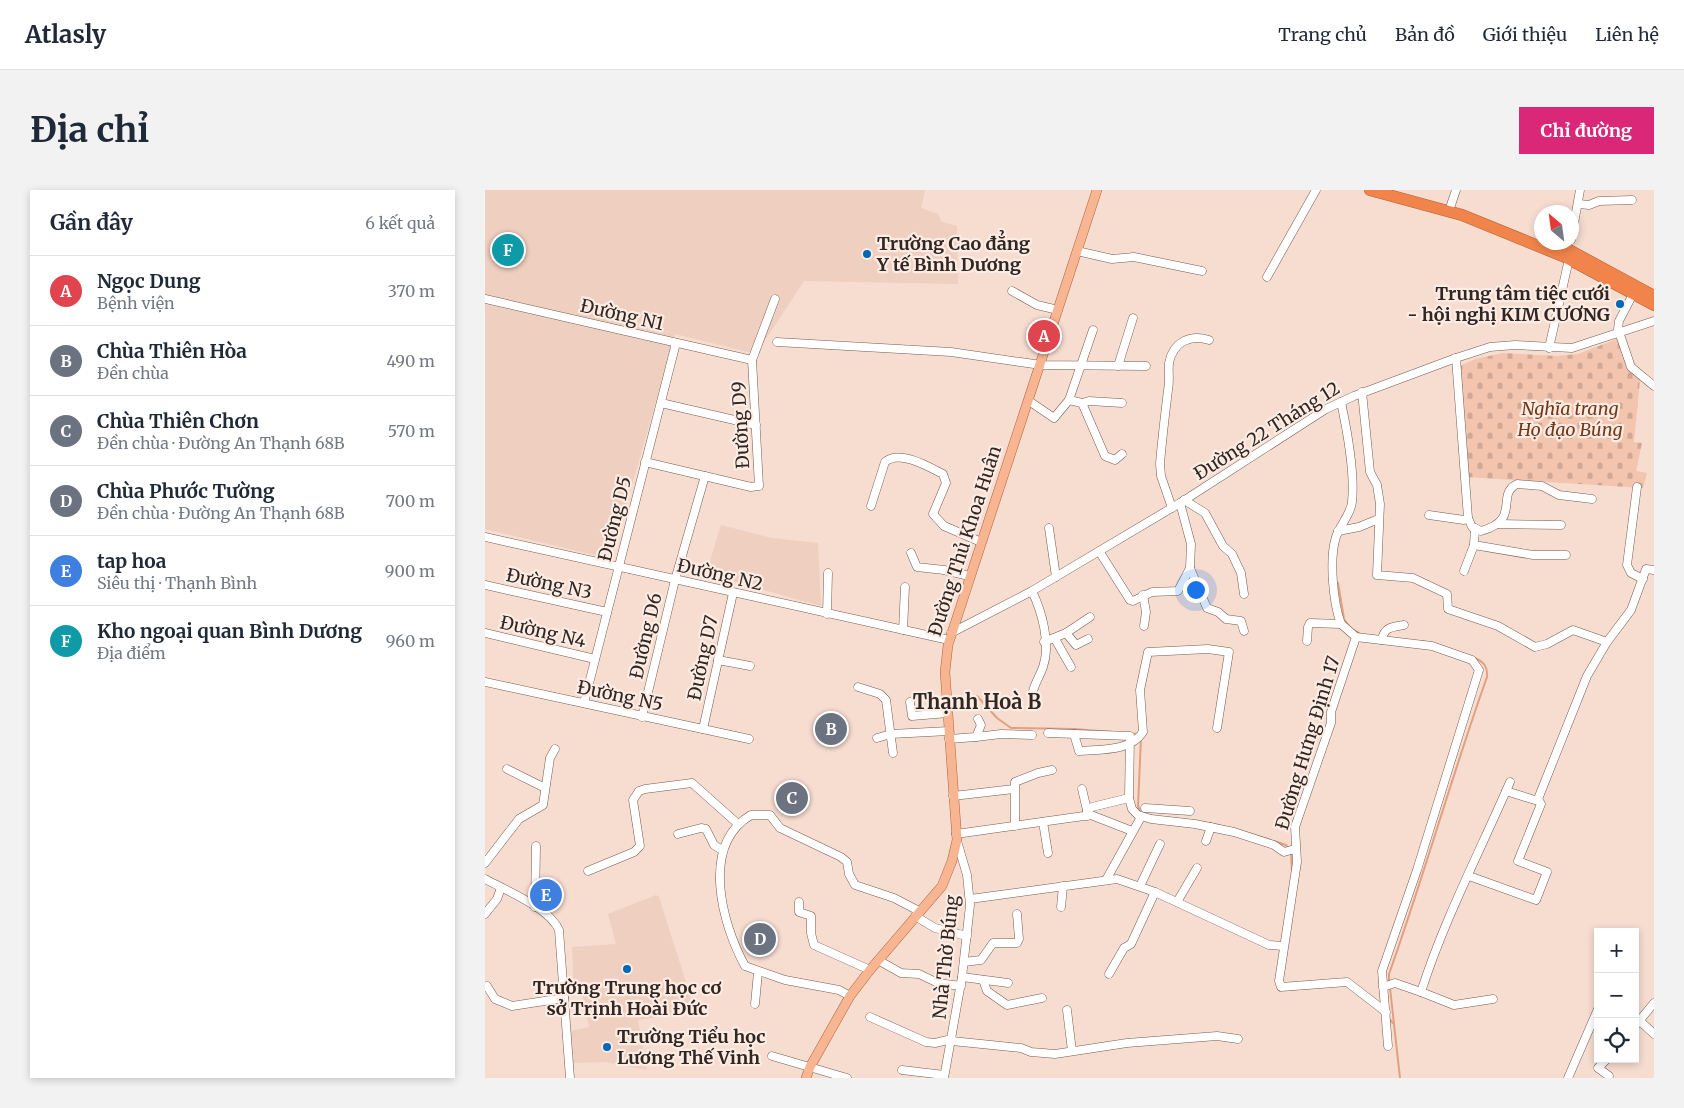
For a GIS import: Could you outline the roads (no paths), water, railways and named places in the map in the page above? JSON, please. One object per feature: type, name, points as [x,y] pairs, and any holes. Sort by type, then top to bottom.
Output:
[{"type":"highway","points":[[1370,190],[1534,237]]},
{"type":"highway","points":[[1397,190],[1451,206],[1534,236]]},
{"type":"highway","points":[[1573,250],[1633,294],[1654,305]]},
{"type":"highway","points":[[1574,250],[1654,296]]},
{"type":"main road","name":"Đường Thủ Khoa Huân","points":[[806,1078],[810,1067],[851,996],[869,970],[942,886],[952,861],[957,837],[945,672],[950,637],[1097,190]]},
{"type":"street","points":[[1267,277],[1316,190]]},
{"type":"street","points":[[1451,206],[1456,190]]},
{"type":"street","points":[[1580,190],[1579,204],[1632,200]]},
{"type":"street","points":[[1549,348],[1570,250]]},
{"type":"street","points":[[1077,251],[1112,259],[1134,256],[1201,270]]},
{"type":"street","points":[[1012,291],[1037,305],[1058,310]]},
{"type":"street","points":[[1633,294],[1619,321],[1619,333],[1631,367],[1654,386]]},
{"type":"street","name":"Đường N1","points":[[485,299],[752,360]]},
{"type":"street","points":[[752,360],[775,299]]},
{"type":"street","points":[[1118,366],[1133,318]]},
{"type":"street","name":"Đường 22 Tháng 12","points":[[950,637],[1179,504],[1341,402],[1362,392],[1456,358],[1490,348],[1515,345],[1572,348],[1654,321]]},
{"type":"street","points":[[1029,400],[1054,418],[1069,400],[1093,330]]},
{"type":"street","points":[[1209,340],[1199,337],[1186,339],[1172,354],[1169,363],[1170,382],[1160,464],[1161,476],[1179,504],[1191,544],[1190,568],[1207,608],[1218,612],[1226,619],[1241,621],[1244,631]]},
{"type":"street","name":"Đường D5","points":[[584,703],[676,342]]},
{"type":"street","points":[[777,342],[951,352],[1041,365],[1146,366]]},
{"type":"street","points":[[1456,358],[1468,518],[1475,528],[1481,531],[1499,524],[1561,525]]},
{"type":"street","name":"Đường D9","points":[[705,476],[758,487],[752,360]]},
{"type":"street","points":[[1362,392],[1370,472],[1377,485],[1380,504],[1377,575],[1415,578],[1447,594],[1448,609],[1498,626],[1535,647],[1547,644],[1573,630],[1607,642]]},
{"type":"street","points":[[1069,400],[1082,403],[1089,401],[1122,403]]},
{"type":"street","points":[[1341,402],[1349,446],[1352,497],[1349,511],[1339,531],[1334,547],[1333,571],[1337,615],[1341,624],[1356,637],[1382,638],[1432,646],[1472,660],[1477,666],[1479,674],[1383,971],[1388,1046]]},
{"type":"street","points":[[661,403],[756,425]]},
{"type":"street","points":[[1082,403],[1105,456],[1115,460],[1122,454]]},
{"type":"street","points":[[871,506],[885,462],[889,458],[895,457],[923,463],[943,474],[946,483],[933,514],[944,526],[981,542]]},
{"type":"street","points":[[645,462],[705,476]]},
{"type":"street","name":"Đường D6","points":[[642,717],[675,580],[705,476]]},
{"type":"street","points":[[1499,524],[1503,521],[1509,492],[1517,484],[1542,486],[1559,495],[1592,499]]},
{"type":"street","points":[[1637,488],[1627,565],[1631,573],[1643,578]]},
{"type":"street","points":[[1179,504],[1205,513],[1220,542],[1232,554],[1241,572],[1244,594]]},
{"type":"street","points":[[1429,515],[1464,520],[1468,518]]},
{"type":"street","points":[[1339,531],[1359,527],[1376,520]]},
{"type":"street","points":[[1049,528],[1056,577]]},
{"type":"street","points":[[1464,571],[1474,545],[1475,528]]},
{"type":"street","name":"Đường N2","points":[[485,537],[827,614],[903,630],[950,637]]},
{"type":"street","points":[[1474,545],[1503,552],[1533,556],[1566,555]]},
{"type":"street","points":[[1099,551],[1130,600],[1133,601],[1151,592],[1177,591],[1190,568]]},
{"type":"street","points":[[911,553],[917,567],[944,570],[969,576]]},
{"type":"street","points":[[1538,801],[1587,676],[1607,642],[1631,610],[1646,569],[1654,570]]},
{"type":"street","points":[[827,614],[828,573]]},
{"type":"street","name":"Đường N3","points":[[485,585],[607,612]]},
{"type":"street","points":[[903,630],[905,587]]},
{"type":"street","points":[[1032,591],[1043,616],[1044,642],[1044,665],[1032,691],[1033,704]]},
{"type":"street","name":"Đường D7","points":[[703,729],[733,593]]},
{"type":"street","points":[[1143,595],[1146,612],[1144,626]]},
{"type":"street","points":[[1044,642],[1055,639],[1090,617]]},
{"type":"street","points":[[1307,641],[1308,627],[1311,623],[1341,624]]},
{"type":"street","points":[[1382,638],[1388,628],[1404,625]]},
{"type":"street","points":[[1066,633],[1075,645],[1088,639]]},
{"type":"street","name":"Đường N4","points":[[485,634],[595,659]]},
{"type":"street","name":"Đường Hưng Định 17","points":[[1356,637],[1331,712],[1331,723],[1295,826],[1290,851],[1297,862],[1279,981],[1281,987],[1347,982],[1385,1012]]},
{"type":"street","points":[[1055,639],[1071,667]]},
{"type":"street","points":[[1074,734],[1077,749],[1091,751],[1131,744],[1143,732],[1140,690],[1148,652],[1208,650],[1229,652],[1217,728]]},
{"type":"street","points":[[718,660],[749,666]]},
{"type":"street","name":"Đường N5","points":[[485,682],[749,739]]},
{"type":"street","points":[[858,687],[873,691],[884,697],[888,707],[893,753]]},
{"type":"street","points":[[911,702],[912,716],[948,713]]},
{"type":"street","points":[[976,737],[981,725],[978,719]]},
{"type":"street","points":[[1048,733],[1127,735],[1131,739],[1129,798],[1132,809],[1141,817]]},
{"type":"street","points":[[877,738],[891,734],[976,737],[1001,734],[1032,735]]},
{"type":"street","points":[[485,863],[519,819],[543,805],[550,758],[555,749]]},
{"type":"street","points":[[507,769],[545,788]]},
{"type":"street","points":[[1015,826],[1014,789],[1017,780],[1052,770]]},
{"type":"street","points":[[1421,992],[1433,956],[1495,812],[1510,782]]},
{"type":"street","points":[[588,871],[634,852],[640,846],[633,800],[639,791],[645,789],[692,783],[738,824]]},
{"type":"street","points":[[953,796],[1014,789]]},
{"type":"street","points":[[1082,789],[1087,813]]},
{"type":"street","points":[[1469,876],[1536,900],[1547,872],[1518,861],[1541,804],[1538,801],[1506,791]]},
{"type":"street","points":[[957,837],[1087,813],[1129,798]]},
{"type":"street","points":[[1106,880],[1141,817],[1150,814],[1190,811]]},
{"type":"street","points":[[851,996],[839,990],[813,986],[758,972],[745,966],[734,946],[721,890],[722,850],[731,831],[738,824],[756,813],[769,815],[780,828],[841,857],[847,862],[849,874],[855,885],[895,898],[935,928],[967,936]]},
{"type":"street","points":[[1087,813],[1132,831]]},
{"type":"street","points":[[1150,814],[1211,827],[1290,851]]},
{"type":"street","points":[[1043,822],[1048,853]]},
{"type":"street","points":[[1206,841],[1211,827]]},
{"type":"street","points":[[679,834],[701,828],[706,829],[714,845],[722,850]]},
{"type":"street","name":"Nhà Thờ Búng","points":[[944,1076],[952,1041],[965,962],[970,899],[967,875],[957,837]]},
{"type":"street","points":[[1140,886],[1159,844]]},
{"type":"street","points":[[535,907],[536,846]]},
{"type":"street","points":[[1177,902],[1197,868]]},
{"type":"street","points":[[485,879],[556,921],[559,930],[570,1078]]},
{"type":"street","points":[[970,899],[1117,879],[1155,892],[1269,945],[1283,946]]},
{"type":"street","points":[[1061,907],[1063,886]]},
{"type":"street","points":[[485,914],[497,899],[501,888]]},
{"type":"street","points":[[1109,974],[1125,948],[1131,944],[1155,892]]},
{"type":"street","points":[[799,902],[799,912],[811,916],[811,933],[814,946],[869,970]]},
{"type":"street","points":[[965,962],[981,960],[993,943],[1017,943],[1019,939],[1017,914]]},
{"type":"street","points":[[878,960],[901,973],[919,974],[938,984],[983,980],[1008,983]]},
{"type":"street","points":[[755,1004],[758,972]]},
{"type":"street","points":[[983,980],[987,991],[1007,1005],[1042,998]]},
{"type":"street","points":[[1385,986],[1395,982],[1454,1005],[1493,999]]},
{"type":"street","points":[[487,986],[495,999],[512,1006],[564,998]]},
{"type":"street","points":[[1639,1022],[1654,1003]]},
{"type":"street","points":[[1067,1010],[1071,1051]]},
{"type":"street","points":[[870,1017],[926,1042],[952,1041],[1021,1048],[1031,1052],[1055,1054],[1127,1043],[1217,1036],[1238,1039]]},
{"type":"street","points":[[1568,1078],[1594,1018]]},
{"type":"street","points":[[1639,1025],[1654,1034]]},
{"type":"street","points":[[772,1056],[847,1078]]},
{"type":"street","points":[[1603,1063],[1598,1068],[1609,1076]]},
{"type":"street","points":[[903,1070],[944,1076]]},
{"type":"waterway","points":[[1338,583],[1344,619],[1349,626]]},
{"type":"waterway","points":[[1352,629],[1361,634]]},
{"type":"waterway","points":[[1420,641],[1433,643]]},
{"type":"waterway","points":[[1389,983],[1389,974],[1487,677],[1485,665],[1475,658]]},
{"type":"waterway","points":[[977,696],[997,718],[1011,728],[1074,729],[1138,734]]},
{"type":"waterway","points":[[1141,738],[1138,806],[1141,813]]},
{"type":"waterway","points":[[1189,820],[1219,825]]},
{"type":"waterway","points":[[1274,841],[1286,845],[1289,849]]},
{"type":"waterway","points":[[1291,853],[1292,871]]},
{"type":"waterway","points":[[1283,990],[1311,988]]},
{"type":"waterway","points":[[1390,988],[1400,1078]]},
{"type":"waterway","points":[[1389,1019],[1394,1024]]},
{"type":"place","name":"Kho ngoại quan Bình Dương","points":[[508,250]]},
{"type":"place","name":"Trường Cao đẳng Y tế Bình Dương","points":[[867,254]]},
{"type":"place","name":"Trung tâm tiệc cưới - hội nghị KIM CƯƠNG","points":[[1620,304]]},
{"type":"place","name":"Ngọc Dung","points":[[1044,336]]},
{"type":"place","name":"Chùa Thiên Hòa","points":[[831,729]]},
{"type":"place","name":"Chùa Thiên Chơn","points":[[792,798]]},
{"type":"place","name":"tap hoa","points":[[546,895]]},
{"type":"place","name":"Chùa Phước Tường","points":[[760,939]]},
{"type":"place","name":"Trường Trung học cơ sở Trịnh Hoài Đức","points":[[627,969]]},
{"type":"place","name":"Trường Tiểu học Lương Thế Vinh","points":[[607,1047]]},
{"type":"district","name":"Thạnh Hoà B","points":[[977,702]]},
{"type":"park label","name":"Nghĩa trang Họ đạo Búng","points":[[1570,419]]}]
